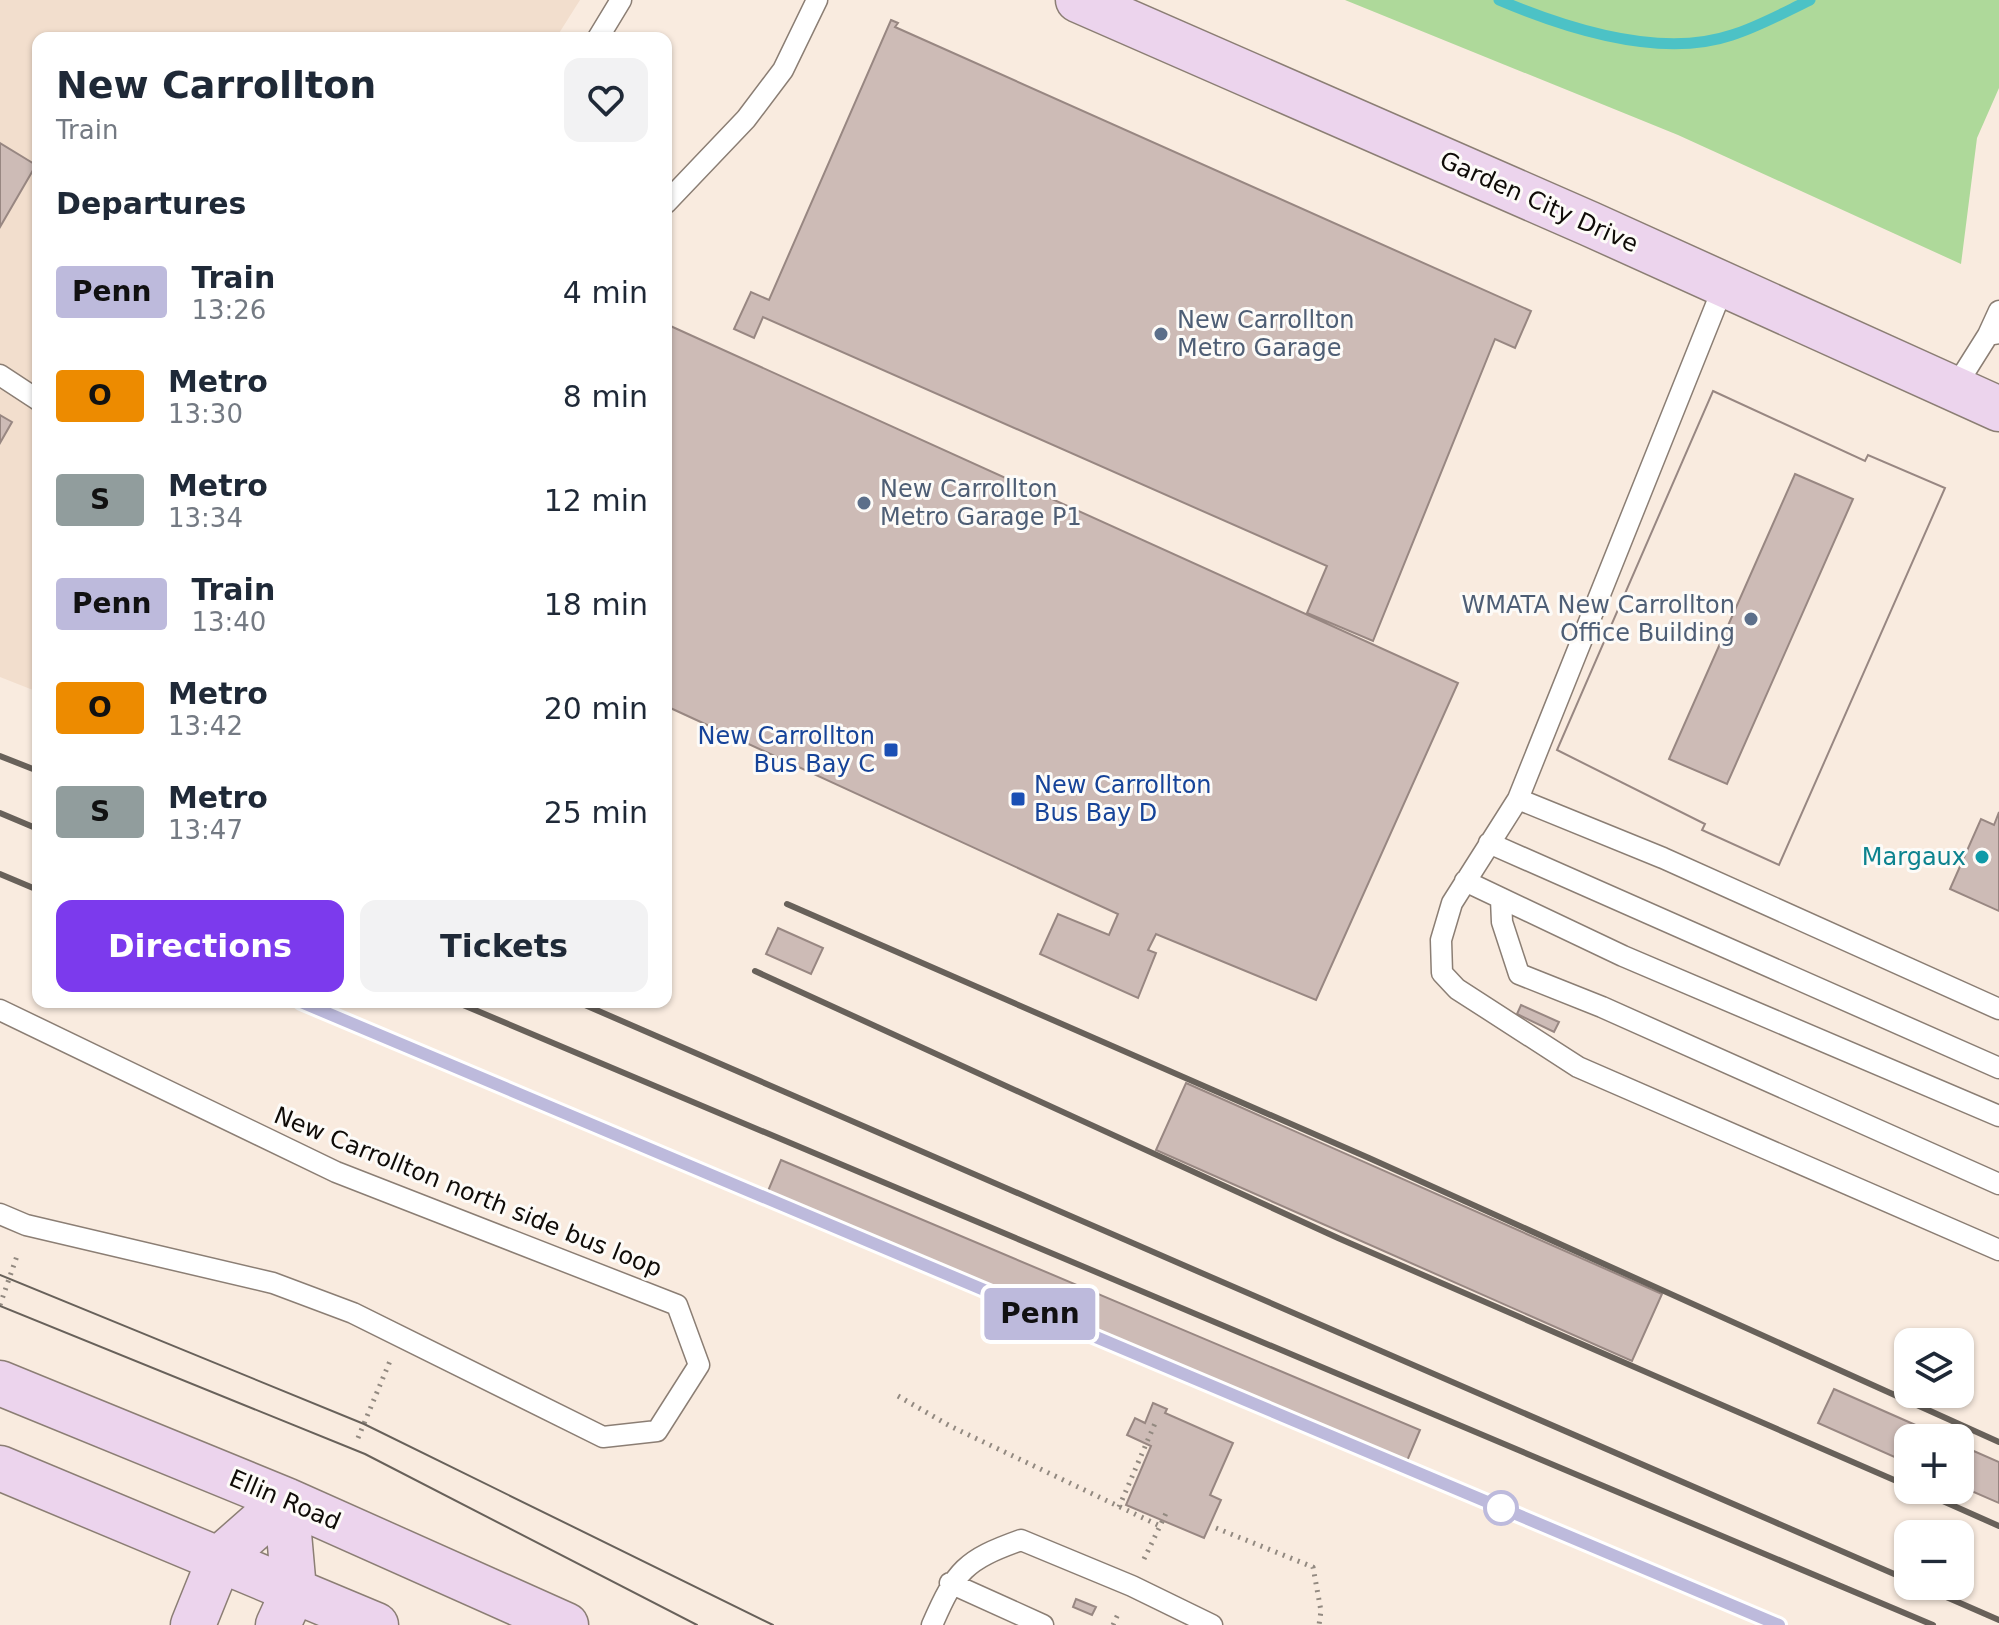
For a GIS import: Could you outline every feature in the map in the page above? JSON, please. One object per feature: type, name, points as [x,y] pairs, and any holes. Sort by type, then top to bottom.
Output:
[{"type":"street","name":"Garden City Drive","points":[[1078,0],[1999,409]]},
{"type":"street","points":[[1126,0],[1156,35]]},
{"type":"street","name":"Ellin Road","points":[[0,1383],[286,1500],[566,1625]]},
{"type":"street","points":[[0,1468],[220,1558],[286,1608],[376,1625]]},
{"type":"street","points":[[193,1625],[220,1558],[286,1500]]},
{"type":"street","points":[[286,1500],[286,1608]]},
{"type":"lane","points":[[602,32],[621,0]]},
{"type":"lane","points":[[672,197],[746,119],[783,70],[817,0]]},
{"type":"lane","points":[[1724,285],[1518,799],[1452,903],[1441,940],[1442,973],[1457,989],[1578,1067],[1999,1250]]},
{"type":"lane","points":[[1954,389],[1994,334],[1999,311]]},
{"type":"lane","points":[[0,375],[32,396]]},
{"type":"lane","points":[[1518,799],[1663,858],[1999,1009]]},
{"type":"lane","points":[[1489,843],[1999,1068]]},
{"type":"lane","points":[[1465,881],[1623,956],[1999,1116]]},
{"type":"lane","points":[[1501,899],[1502,922],[1519,974],[1602,1007],[1999,1184]]},
{"type":"lane","name":"New Carrollton north side bus loop","points":[[0,1010],[336,1172],[677,1305],[699,1365],[657,1431],[603,1437],[353,1313],[273,1283],[26,1225],[0,1214]]},
{"type":"lane","points":[[932,1625],[950,1583],[980,1555],[1021,1540],[1132,1586],[1212,1625]]},
{"type":"lane","points":[[950,1583],[1043,1625]]},
{"type":"path","points":[[0,1305],[26,1225]]},
{"type":"path","points":[[358,1438],[400,1336]]},
{"type":"path","points":[[898,1396],[950,1426],[1160,1526]]},
{"type":"path","points":[[1119,1507],[1156,1421]]},
{"type":"path","points":[[1144,1560],[1168,1509]]},
{"type":"path","points":[[1216,1528],[1313,1567],[1321,1611],[1319,1625]]},
{"type":"shaded area","points":[[0,0],[580,0],[560,32],[32,32],[32,690],[0,677]]},
{"type":"green space","points":[[1345,0],[1999,0],[1999,88],[1977,138],[1961,264],[1678,135]]},
{"type":"building","name":"New Carrollton Metro Garage","points":[[891,20],[898,23],[895,27],[1531,311],[1515,348],[1495,339],[1373,641],[1307,613],[1327,566],[763,317],[754,338],[734,329],[751,292],[769,300]]},
{"type":"building","points":[[0,143],[32,163],[32,172],[0,227]]},
{"type":"building","name":"New Carrollton Metro Garage P1","points":[[672,327],[1458,683],[1316,1000],[1156,934],[1148,950],[1156,953],[1138,998],[1040,954],[1058,914],[1109,935],[1118,914],[672,709]]},
{"type":"building","name":"WMATA New Carrollton Office Building","points":[[1713,391],[1865,461],[1868,455],[1945,488],[1779,865],[1702,830],[1705,824],[1557,750]],"holes":[[[1795,474],[1853,499],[1727,784],[1669,759]]]},
{"type":"building","name":"WMATA New Carrollton Office Building","points":[[1713,391],[1865,461],[1868,455],[1945,488],[1779,865],[1702,830],[1705,824],[1557,750]]},
{"type":"building","points":[[0,415],[12,422],[0,443]]},
{"type":"building","name":"Margaux","points":[[1999,812],[1999,911],[1950,889],[1981,819],[1994,825]]},
{"type":"building","points":[[778,928],[823,948],[811,974],[766,954]]},
{"type":"building","points":[[1521,1005],[1559,1022],[1554,1032],[1517,1014]]},
{"type":"building","points":[[1186,1083],[1662,1294],[1632,1361],[1156,1150]]},
{"type":"building","points":[[781,1160],[1420,1430],[1407,1461],[768,1191]]},
{"type":"building","points":[[1834,1389],[1913,1424],[1894,1424],[1894,1457],[1818,1423]]},
{"type":"building","points":[[1153,1403],[1167,1409],[1165,1413],[1233,1443],[1210,1495],[1221,1500],[1204,1538],[1126,1505],[1151,1446],[1127,1435],[1135,1418],[1145,1423]]},
{"type":"building","points":[[1974,1451],[1999,1462],[1999,1503],[1974,1492]]},
{"type":"building","points":[[1076,1599],[1096,1607],[1092,1615],[1073,1607]]},
{"type":"waterway","points":[[1499,0],[1583,30],[1644,42],[1675,44],[1704,42],[1732,35],[1810,0]]},
{"type":"tram line","points":[[0,1275],[364,1424],[773,1625]]},
{"type":"tram line","points":[[0,1306],[365,1454],[697,1625]]},
{"type":"railway","points":[[0,756],[32,769]]},
{"type":"railway","points":[[0,813],[32,826]]},
{"type":"railway","points":[[0,874],[32,887]]},
{"type":"railway","points":[[787,904],[1369,1158],[1999,1442]]},
{"type":"railway","points":[[755,971],[1338,1238],[1894,1480]]},
{"type":"railway","points":[[316,1008],[1779,1625]]},
{"type":"railway","points":[[470,1008],[1933,1625]]},
{"type":"railway","points":[[592,1008],[1894,1574]]},
{"type":"railway","points":[[1950,1504],[1999,1526]]},
{"type":"railway","points":[[1953,1600],[1999,1620]]},
{"type":"train","name":"Penn","points":[[315,1008],[1779,1625]]},
{"type":"place","name":"New Carrollton Metro Garage","points":[[1161,334]]},
{"type":"place","name":"New Carrollton Metro Garage P1","points":[[864,503]]},
{"type":"place","name":"WMATA New Carrollton Office Building","points":[[1751,619]]},
{"type":"place","name":"New Carrollton Bus Bay C","points":[[891,750]]},
{"type":"place","name":"New Carrollton Bus Bay D","points":[[1018,799]]},
{"type":"place","name":"Margaux","points":[[1982,857]]}]
